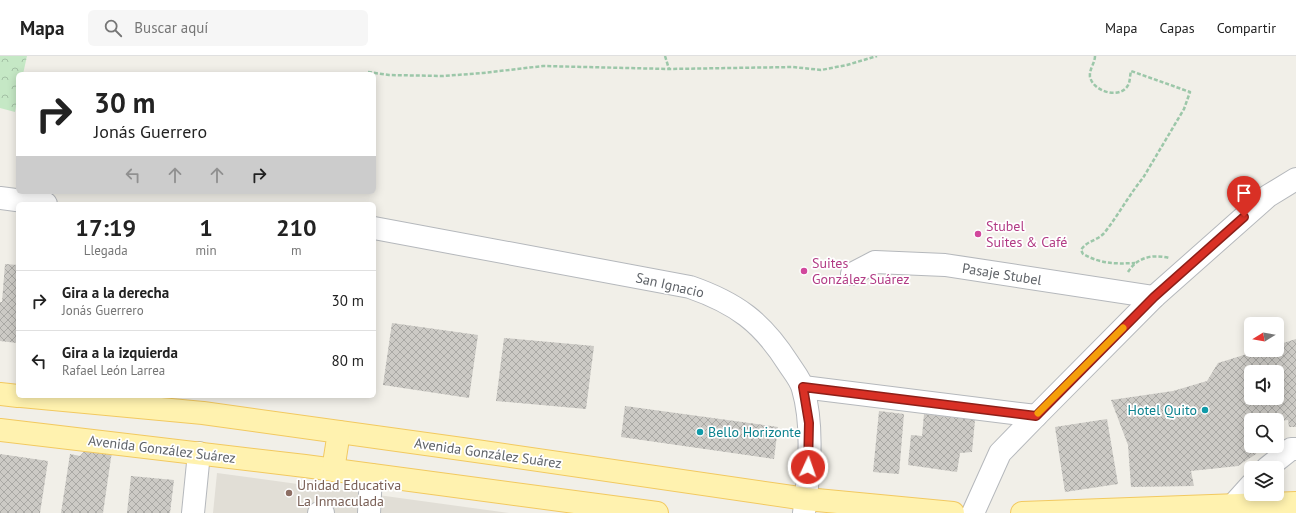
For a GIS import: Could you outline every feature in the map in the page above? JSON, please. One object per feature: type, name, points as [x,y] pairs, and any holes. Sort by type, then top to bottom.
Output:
[{"type":"main road","points":[[0,394],[16,396]]},
{"type":"main road","name":"Avenida González Suárez","points":[[67,398],[90,399],[202,413],[339,432],[805,506],[953,513]]},
{"type":"main road","name":"Avenida González Suárez","points":[[0,430],[199,453],[657,513]]},
{"type":"main road","points":[[333,470],[339,432]]},
{"type":"main road","points":[[1022,513],[1233,509],[1296,503]]},
{"type":"street","points":[[973,513],[1000,454],[1036,416],[1154,297],[1268,196],[1296,179]]},
{"type":"street","points":[[0,198],[31,202]]},
{"type":"street","name":"San Ignacio","points":[[376,228],[682,285],[707,292],[738,309],[753,319],[767,334],[780,351],[803,387],[809,423],[805,506]]},
{"type":"street","name":"Pasaje Stubel","points":[[852,274],[875,262],[944,265],[1154,297]]},
{"type":"street","points":[[803,387],[1036,416]]},
{"type":"street","points":[[1276,461],[1291,449],[1296,449]]},
{"type":"street","points":[[193,513],[199,453]]},
{"type":"street","points":[[369,513],[371,475]]},
{"type":"street","points":[[1233,509],[1244,494]]},
{"type":"path","points":[[664,56],[669,69]]},
{"type":"path","points":[[376,73],[389,75],[443,76],[543,66],[669,69],[793,67],[821,70],[847,65],[878,56]]},
{"type":"path","points":[[1095,56],[1095,60],[1091,66],[1090,76],[1094,85],[1100,90],[1111,93],[1121,92],[1129,84],[1131,71],[1190,92],[1181,113],[1143,178],[1105,233],[1097,240],[1085,244],[1081,250],[1083,254],[1090,258],[1112,264],[1135,263]]},
{"type":"path","points":[[1123,292],[1125,276],[1135,263],[1151,256],[1170,258]]},
{"type":"shaded area","name":"Unidad Educativa La Inmaculada","points":[[217,473],[509,513],[213,513]]},
{"type":"green space","points":[[0,56],[27,56],[23,72],[16,72],[15,112],[0,108]]},
{"type":"building","points":[[5,264],[16,265],[16,343],[0,341],[0,302],[2,302]]},
{"type":"building","points":[[392,323],[478,335],[469,398],[383,385]]},
{"type":"building","points":[[504,338],[594,346],[586,409],[496,401]]},
{"type":"building","name":"Hotel Quito","points":[[1296,339],[1296,427],[1289,427],[1288,420],[1284,420],[1284,413],[1244,413],[1244,453],[1256,453],[1238,466],[1191,471],[1194,486],[1131,487],[1128,445],[1111,400],[1173,391],[1207,381],[1218,363],[1244,355],[1244,357],[1284,357],[1284,343]]},
{"type":"building","name":"Bello Horizonte","points":[[625,406],[778,427],[774,459],[621,437]]},
{"type":"building","points":[[879,411],[904,414],[899,474],[873,472]]},
{"type":"building","points":[[924,414],[975,420],[972,452],[960,453],[957,472],[908,465],[911,435],[922,436]]},
{"type":"building","points":[[1107,419],[1118,484],[1065,492],[1055,427]]},
{"type":"building","points":[[88,447],[112,451],[103,513],[61,513],[70,454],[80,456]]},
{"type":"building","points":[[0,454],[48,461],[40,513],[0,513]]},
{"type":"building","points":[[131,476],[174,480],[170,513],[127,513]]},
{"type":"slow traffic","points":[[1038,413],[1123,328]]},
{"type":"place","name":"Stubel Suites & Café","points":[[978,234]]},
{"type":"place","name":"Suites González Suárez","points":[[804,271]]},
{"type":"place","name":"Hotel Quito","points":[[1205,410]]},
{"type":"place","name":"Bello Horizonte","points":[[700,432]]},
{"type":"place","name":"Unidad Educativa La Inmaculada","points":[[289,493]]},
{"type":"route","points":[[808,467],[810,436],[808,410],[803,387],[1036,416],[1154,297],[1244,217]]}]
